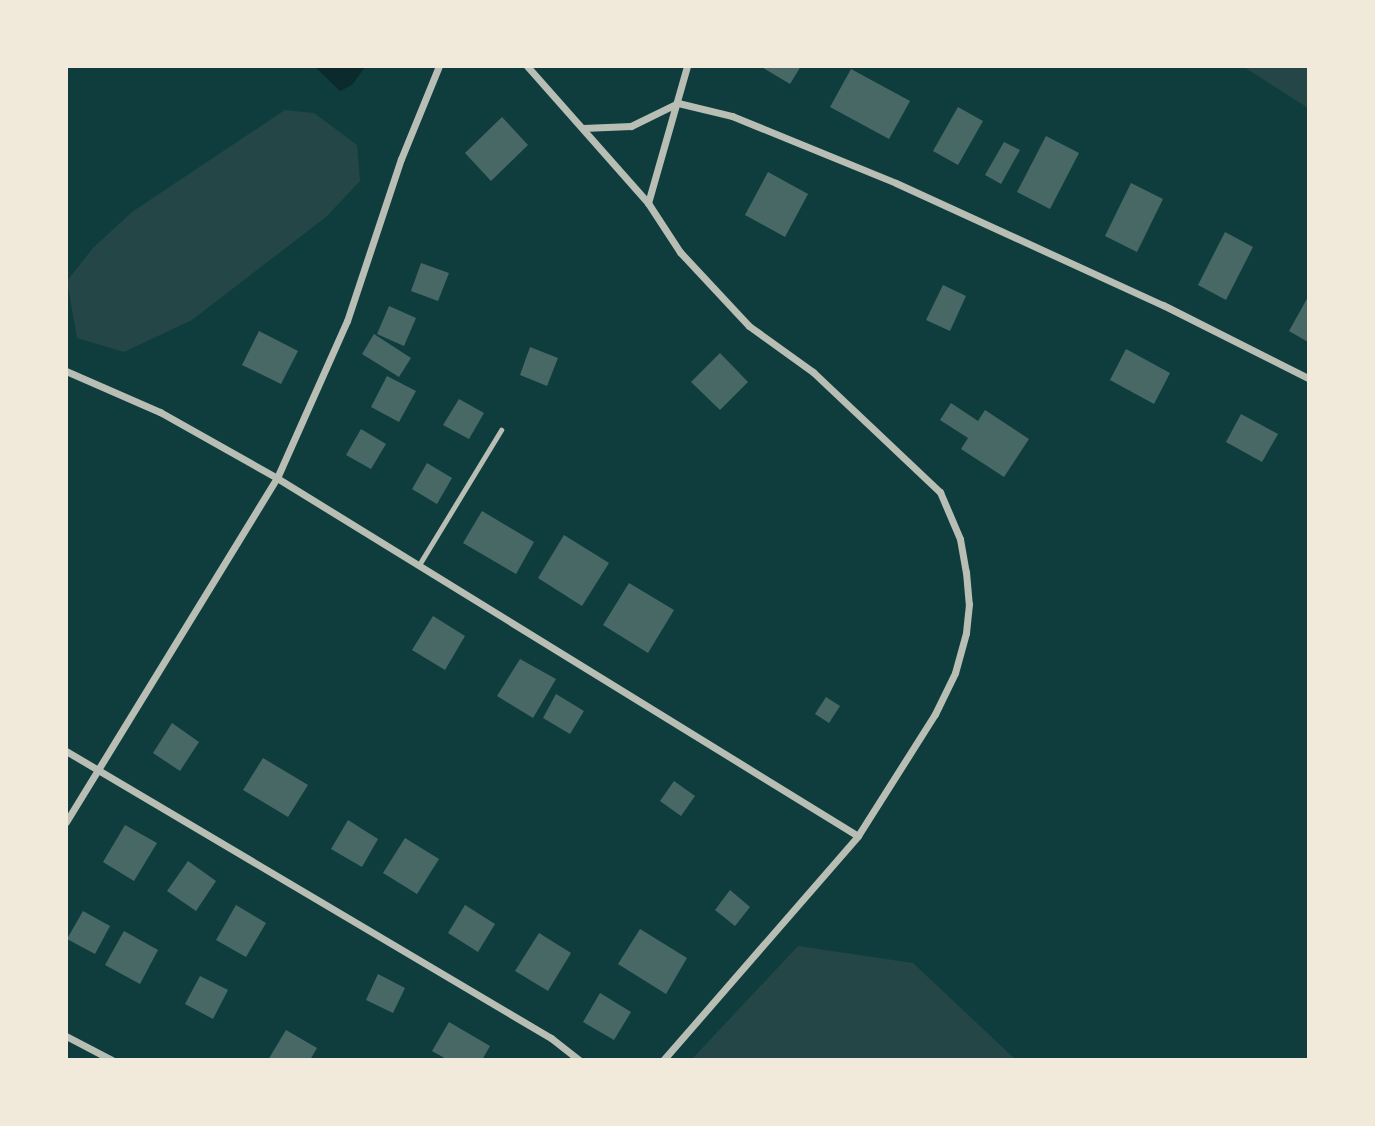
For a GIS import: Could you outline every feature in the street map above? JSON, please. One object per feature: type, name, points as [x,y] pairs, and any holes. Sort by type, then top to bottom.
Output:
[{"type":"street","points":[[66,822],[100,772],[277,478],[347,321],[401,159],[439,66]]},
{"type":"street","points":[[527,66],[648,203],[680,252],[749,326],[813,372],[940,492],[960,539],[969,604],[966,633],[955,673],[935,715],[858,836],[663,1059]]},
{"type":"street","points":[[648,203],[687,66]]},
{"type":"street","points":[[583,128],[631,126],[678,103],[732,116],[896,183],[1163,304],[1308,377]]},
{"type":"street","points":[[66,371],[159,412],[277,478],[858,836]]},
{"type":"street","points":[[66,751],[551,1038],[579,1059]]},
{"type":"street","points":[[66,1036],[112,1059]]},
{"type":"lane","points":[[419,565],[500,430]]},
{"type":"shaded area","points":[[315,67],[365,67],[352,85],[340,91]]},
{"type":"shaded area","points":[[1244,67],[1308,67],[1308,108]]},
{"type":"shaded area","points":[[285,110],[314,113],[357,145],[360,181],[326,217],[192,320],[124,352],[77,338],[67,281],[93,248],[132,212]]},
{"type":"shaded area","points":[[798,946],[913,963],[1015,1059],[692,1059]]},
{"type":"building","points":[[760,66],[801,66],[790,84]]},
{"type":"building","points":[[851,69],[910,101],[889,139],[830,107]]},
{"type":"building","points":[[958,107],[983,121],[958,165],[933,151]]},
{"type":"building","points":[[502,117],[528,145],[491,181],[465,153]]},
{"type":"building","points":[[1046,136],[1079,153],[1050,209],[1017,192]]},
{"type":"building","points":[[1004,142],[1020,150],[1001,184],[985,175]]},
{"type":"building","points":[[768,172],[808,194],[785,237],[745,215]]},
{"type":"building","points":[[1131,183],[1163,199],[1137,252],[1105,236]]},
{"type":"building","points":[[1225,232],[1253,247],[1226,300],[1198,285]]},
{"type":"building","points":[[421,263],[449,273],[438,301],[411,291]]},
{"type":"building","points":[[943,285],[966,296],[950,331],[926,320]]},
{"type":"building","points":[[1308,297],[1308,342],[1289,331]]},
{"type":"building","points":[[389,306],[416,318],[404,346],[377,334]]},
{"type":"building","points":[[259,331],[298,351],[281,384],[242,365]]},
{"type":"building","points":[[374,334],[411,358],[399,377],[362,354]]},
{"type":"building","points":[[530,347],[558,358],[547,386],[520,375]]},
{"type":"building","points":[[1126,349],[1170,373],[1154,404],[1110,380]]},
{"type":"building","points":[[720,353],[748,382],[720,410],[691,382]]},
{"type":"building","points":[[387,376],[416,391],[399,422],[371,407]]},
{"type":"building","points":[[459,399],[484,413],[469,439],[443,425]]},
{"type":"building","points":[[951,403],[978,421],[985,410],[1029,439],[1004,477],[961,449],[968,438],[940,420]]},
{"type":"building","points":[[1241,414],[1278,434],[1262,462],[1226,442]]},
{"type":"building","points":[[361,429],[386,444],[371,469],[346,455]]},
{"type":"building","points":[[427,463],[452,478],[437,504],[412,489]]},
{"type":"building","points":[[482,511],[534,542],[516,574],[463,543]]},
{"type":"building","points":[[564,535],[609,563],[582,606],[538,578]]},
{"type":"building","points":[[629,583],[674,610],[648,653],[603,625]]},
{"type":"building","points":[[433,616],[465,636],[445,670],[412,650]]},
{"type":"building","points":[[520,659],[556,679],[533,718],[497,696]]},
{"type":"building","points":[[556,694],[584,711],[570,734],[543,718]]},
{"type":"building","points":[[826,697],[840,706],[829,723],[815,714]]},
{"type":"building","points":[[172,723],[199,742],[180,771],[153,753]]},
{"type":"building","points":[[263,758],[308,785],[288,817],[243,790]]},
{"type":"building","points":[[674,781],[695,796],[681,816],[660,801]]},
{"type":"building","points":[[348,820],[378,839],[362,867],[331,849]]},
{"type":"building","points":[[125,825],[157,843],[134,881],[103,862]]},
{"type":"building","points":[[405,838],[439,859],[417,894],[383,873]]},
{"type":"building","points":[[188,861],[216,881],[196,911],[167,891]]},
{"type":"building","points":[[730,890],[750,907],[735,926],[715,910]]},
{"type":"building","points":[[236,905],[266,923],[246,957],[216,940]]},
{"type":"building","points":[[465,905],[495,924],[478,952],[448,933]]},
{"type":"building","points":[[83,911],[110,926],[95,954],[67,939]]},
{"type":"building","points":[[640,929],[687,958],[666,994],[618,964]]},
{"type":"building","points":[[124,931],[158,950],[140,984],[105,965]]},
{"type":"building","points":[[539,933],[571,953],[548,991],[515,971]]},
{"type":"building","points":[[378,974],[405,988],[393,1013],[366,1000]]},
{"type":"building","points":[[200,976],[228,990],[213,1019],[185,1004]]},
{"type":"building","points":[[600,993],[631,1012],[614,1040],[583,1022]]},
{"type":"building","points":[[449,1022],[490,1046],[482,1060],[448,1060],[432,1051]]},
{"type":"building","points":[[286,1030],[317,1048],[310,1060],[268,1060]]}]
